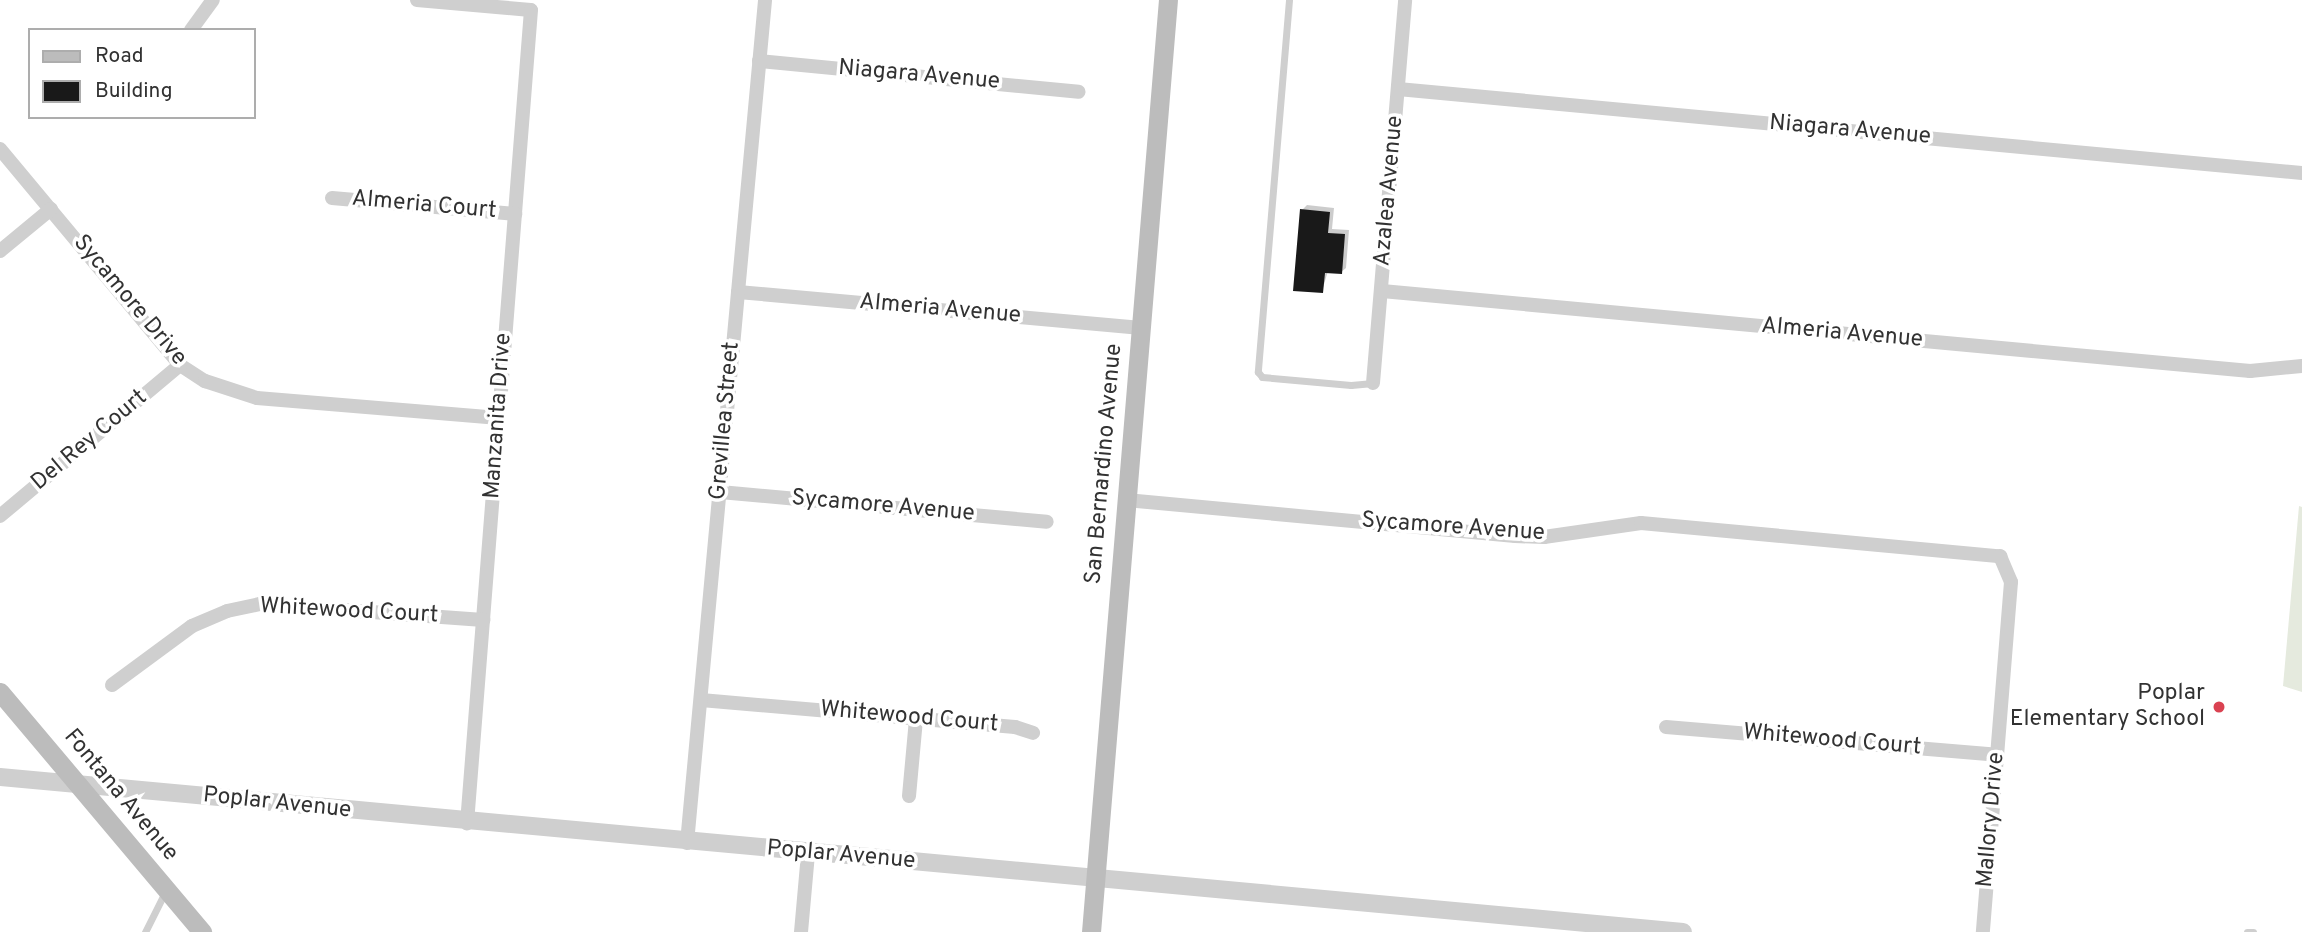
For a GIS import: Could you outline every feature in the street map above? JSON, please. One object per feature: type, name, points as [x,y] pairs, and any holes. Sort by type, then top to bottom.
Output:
[{"type":"main road","name":"San Bernardino Avenue","points":[[1091,932],[1168,0]]},
{"type":"main road","name":"Fontana Avenue","points":[[0,692],[202,932]]},
{"type":"street","points":[[192,28],[213,0]]},
{"type":"street","name":"Manzanita Drive","points":[[417,0],[531,10],[467,823]]},
{"type":"street","name":"Grevillea Street","points":[[687,843],[765,0]]},
{"type":"street","name":"Azalea Avenue","points":[[1373,383],[1405,0]]},
{"type":"street","name":"Niagara Avenue","points":[[759,61],[1079,92]]},
{"type":"street","name":"Niagara Avenue","points":[[1398,89],[2302,173]]},
{"type":"street","name":"Sycamore Drive","points":[[0,149],[180,365],[205,381],[257,398],[499,418]]},
{"type":"street","name":"Almeria Court","points":[[332,198],[515,215]]},
{"type":"street","points":[[0,251],[51,209]]},
{"type":"street","name":"Almeria Avenue","points":[[1382,291],[2250,371],[2302,366]]},
{"type":"street","name":"Almeria Avenue","points":[[738,292],[1142,328]]},
{"type":"street","name":"Del Rey Court","points":[[0,516],[180,365]]},
{"type":"street","name":"Sycamore Avenue","points":[[720,492],[1047,522]]},
{"type":"street","name":"Sycamore Avenue","points":[[1126,500],[1516,536],[1544,537],[1641,523],[1989,551],[2006,562],[2011,582]]},
{"type":"street","name":"Mallory Drive","points":[[1983,932],[2011,582]]},
{"type":"street","name":"Whitewood Court","points":[[112,685],[192,626],[227,611],[260,604],[483,620]]},
{"type":"street","name":"Whitewood Court","points":[[701,700],[1016,727],[1033,733]]},
{"type":"street","points":[[909,796],[916,719]]},
{"type":"street","name":"Whitewood Court","points":[[1666,727],[1997,755]]},
{"type":"street","name":"Poplar Avenue","points":[[0,777],[467,823],[1683,932]]},
{"type":"street","points":[[801,932],[808,853]]},
{"type":"lane","points":[[1289,0],[1258,372],[1262,377],[1352,385],[1373,383]]},
{"type":"lane","points":[[145,932],[166,889]]},
{"type":"lane","points":[[2248,932],[2253,932]]},
{"type":"shaded area","points":[[2299,506],[2302,507],[2302,692],[2283,686]]},
{"type":"building","points":[[1300,209],[1330,212],[1328,233],[1345,234],[1342,274],[1325,273],[1323,293],[1293,291]]},
{"type":"place","name":"Poplar Elementary School","points":[[2219,707]]}]
